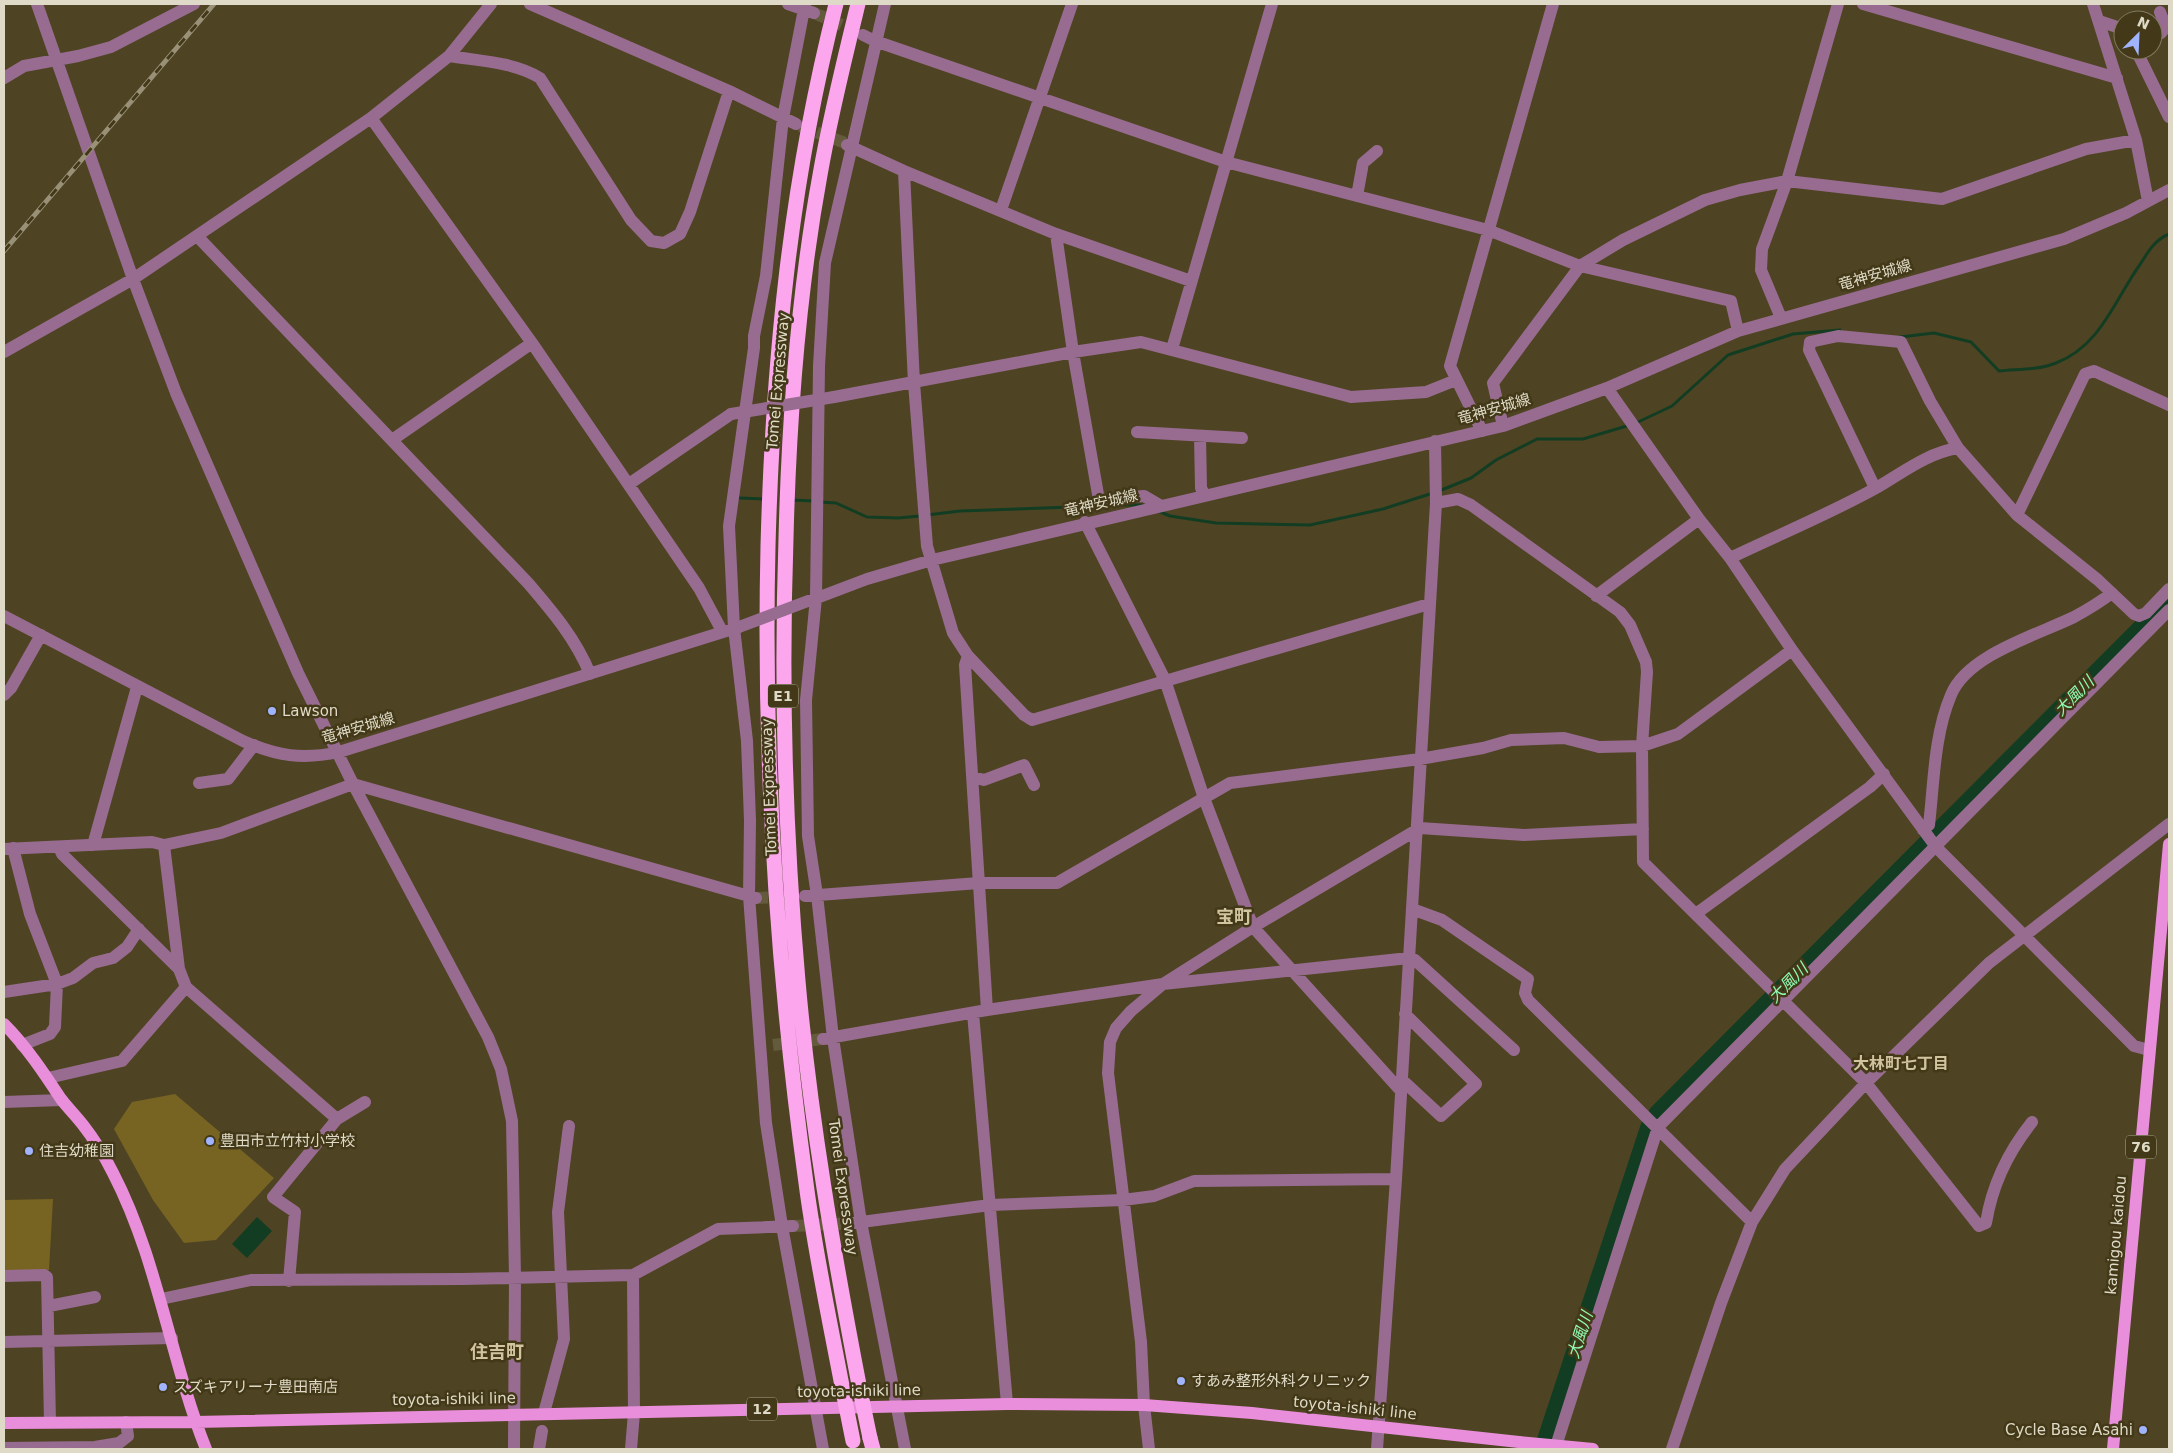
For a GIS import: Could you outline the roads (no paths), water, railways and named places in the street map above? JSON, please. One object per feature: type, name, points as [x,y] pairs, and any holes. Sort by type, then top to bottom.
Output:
[{"type":"highway","name":"Tomei Expressway","points":[[836,4],[799,172],[780,319],[770,490],[766,692],[782,983],[806,1185],[854,1445]]},
{"type":"highway","name":"Tomei Expressway","points":[[858,4],[833,107],[821,169],[799,321],[787,492],[783,697],[790,874],[798,984],[823,1184],[860,1390],[872,1444]]},
{"type":"main road","name":"kamigou kaidou","points":[[2113,1449],[2169,844]]},
{"type":"main road","points":[[4,1024],[85,1127],[113,1173],[133,1216],[161,1299],[195,1422],[206,1449]]},
{"type":"main road","name":"toyota-ishiki line","points":[[4,1423],[195,1422],[1007,1404],[1144,1405],[1593,1449]]},
{"type":"street","points":[[37,4],[133,279],[176,393],[298,673],[339,752],[353,784],[488,1037],[501,1069],[512,1121],[515,1277],[514,1449]]},
{"type":"street","points":[[4,78],[24,66],[78,56],[111,47],[194,4]]},
{"type":"street","points":[[4,352],[133,279],[371,118],[449,56],[491,4]]},
{"type":"street","points":[[530,4],[729,91],[796,124]]},
{"type":"street","points":[[788,4],[808,9],[783,118],[766,276],[754,336],[754,348],[729,526],[732,629],[747,741],[752,897],[766,1123],[787,1226],[823,1449]]},
{"type":"street","points":[[885,4],[874,41],[853,136],[849,146],[825,263],[819,374],[812,599],[806,700],[811,896],[828,1038],[858,1223],[899,1406],[905,1449]]},
{"type":"street","points":[[1001,210],[1038,98],[1072,4]]},
{"type":"street","points":[[1172,349],[1272,4]]},
{"type":"street","points":[[1482,431],[1450,366],[1553,4]]},
{"type":"street","points":[[1781,318],[1761,270],[1762,249],[1787,181],[1838,4]]},
{"type":"street","points":[[1863,4],[2117,78]]},
{"type":"street","points":[[2093,4],[2136,140],[2148,201]]},
{"type":"street","points":[[2163,20],[2166,27],[2163,31]]},
{"type":"street","points":[[2099,21],[2113,26]]},
{"type":"street","points":[[863,35],[874,41],[1226,162],[1488,230],[1580,266],[1731,301],[1738,331]]},
{"type":"street","points":[[449,56],[520,68],[540,78],[632,220],[651,241],[664,243],[680,234],[690,212],[729,91]]},
{"type":"street","points":[[2141,60],[2169,117]]},
{"type":"street","points":[[371,118],[532,343],[699,588],[732,629]]},
{"type":"street","points":[[1502,426],[1493,383],[1580,266],[1623,240],[1705,200],[1740,190],[1787,181],[1942,199],[2086,149],[2136,140]]},
{"type":"street","points":[[849,146],[1056,234],[1191,281]]},
{"type":"street","points":[[1356,196],[1363,163],[1378,151]]},
{"type":"street","points":[[904,171],[914,383],[927,546],[953,633],[968,656],[1024,715],[1032,720],[1429,604]]},
{"type":"street","name":"竜神安城線","points":[[4,616],[137,687],[254,745],[270,752],[316,757],[339,752],[732,629],[812,599],[932,560],[1085,522],[1205,496],[1502,426],[1607,388],[1738,331],[2064,239],[2094,228],[2169,190]]},
{"type":"street","points":[[1056,234],[1072,352],[1099,500],[1144,496],[1161,506]]},
{"type":"street","points":[[197,236],[545,602],[581,652],[590,674]]},
{"type":"street","points":[[1875,488],[1810,350],[1810,342],[1842,336],[1901,342],[1930,401],[1958,448],[2017,515],[2112,593],[2134,614],[2139,616],[2146,613],[2169,589]]},
{"type":"street","points":[[629,484],[731,414],[914,383],[1072,352],[1141,342],[1350,397],[1426,392],[1456,380]]},
{"type":"street","points":[[392,440],[532,343]]},
{"type":"street","points":[[2017,515],[2085,374],[2094,371],[2169,405]]},
{"type":"street","points":[[1607,388],[1699,519],[1730,558],[1792,650],[1936,847],[2134,1046],[2149,1050]]},
{"type":"street","points":[[1137,432],[1242,438]]},
{"type":"street","points":[[1200,436],[1201,488],[1205,496]]},
{"type":"street","points":[[1377,1449],[1396,1180],[1436,503],[1435,441]]},
{"type":"street","points":[[1730,558],[1875,488],[1914,464],[1949,449],[1958,448]]},
{"type":"street","points":[[1436,503],[1458,499],[1471,505],[1625,617],[1646,662],[1642,746],[1643,862],[1697,913],[1866,1083],[1979,1226],[1986,1223],[1993,1191],[2008,1157],[2032,1122]]},
{"type":"street","points":[[1596,596],[1699,519]]},
{"type":"street","points":[[1085,522],[1165,680],[1204,798],[1253,927],[1291,970],[1401,1085],[1441,1116],[1476,1084],[1405,1014]]},
{"type":"street","points":[[1923,830],[1929,825],[1943,719],[1952,692],[1966,675],[1984,659],[2076,616],[2112,593]]},
{"type":"street","points":[[1555,1449],[1658,1127],[2169,610]]},
{"type":"street","points":[[4,695],[12,688],[41,635]]},
{"type":"street","points":[[811,896],[980,883],[1057,882],[1230,784],[1420,759],[1483,748],[1511,740],[1564,738],[1600,748],[1642,746],[1678,734],[1792,650]]},
{"type":"street","points":[[968,656],[965,665],[987,1010]]},
{"type":"street","points":[[92,845],[137,687]]},
{"type":"street","points":[[199,784],[228,779],[254,745]]},
{"type":"street","points":[[972,777],[984,780],[1024,765],[1034,785]]},
{"type":"street","points":[[1697,913],[1870,787],[1884,774]]},
{"type":"street","points":[[22,1045],[50,1034],[55,1027],[57,984],[30,914],[9,849],[152,842],[164,845],[221,833],[353,784],[752,897]]},
{"type":"street","points":[[1672,1449],[1721,1303],[1752,1222],[1785,1170],[1866,1083],[1976,975],[2023,936],[2169,824]]},
{"type":"street","points":[[1149,1449],[1144,1405],[1141,1342],[1108,1072],[1110,1042],[1123,1019],[1163,984],[1253,927],[1420,828],[1524,835],[1643,829]]},
{"type":"street","points":[[164,845],[180,969],[186,987],[337,1119]]},
{"type":"street","points":[[59,847],[62,854],[180,969]]},
{"type":"street","points":[[1412,909],[1442,920],[1528,979],[1525,992],[1528,1000],[1752,1222]]},
{"type":"street","points":[[4,992],[57,984],[72,978],[93,964],[113,958],[127,947],[139,929]]},
{"type":"street","points":[[828,1038],[987,1010],[1163,984],[1409,958],[1415,960],[1514,1050]]},
{"type":"street","points":[[48,1078],[122,1061],[186,987]]},
{"type":"street","points":[[973,1013],[1007,1404]]},
{"type":"street","points":[[760,1044],[773,1045]]},
{"type":"street","points":[[4,1102],[62,1100]]},
{"type":"street","points":[[289,1281],[295,1212],[273,1197],[337,1119],[365,1102]]},
{"type":"street","points":[[544,1413],[564,1340],[558,1212],[569,1126]]},
{"type":"street","points":[[858,1223],[990,1205],[1123,1200],[1154,1196],[1194,1181],[1396,1180]]},
{"type":"street","points":[[161,1299],[251,1280],[289,1281],[431,1274],[515,1277],[633,1275],[718,1229],[787,1226]]},
{"type":"street","points":[[4,1276],[44,1275],[47,1277],[50,1422]]},
{"type":"street","points":[[631,1449],[634,1413],[633,1275]]},
{"type":"street","points":[[49,1306],[95,1297]]},
{"type":"street","points":[[4,1342],[172,1338]]},
{"type":"street","points":[[4,1448],[95,1447],[119,1443],[128,1436],[126,1422]]},
{"type":"street","points":[[538,1449],[542,1431]]},
{"type":"waterway","points":[[1900,337],[1934,333],[1971,342],[1999,371],[2036,368],[2056,363],[2072,355],[2096,333],[2150,250],[2156,242],[2169,234]]},
{"type":"waterway","points":[[1636,423],[1672,406],[1728,355],[1793,334],[1840,330]]},
{"type":"waterway","points":[[1439,491],[1471,478],[1496,460],[1537,439],[1583,439],[1630,425]]},
{"type":"waterway","points":[[1158,511],[1170,516],[1216,523],[1310,525],[1383,509],[1433,493]]},
{"type":"waterway","points":[[740,498],[766,499]]},
{"type":"waterway","points":[[792,500],[814,501]]},
{"type":"waterway","points":[[820,502],[836,503],[867,517],[898,518],[920,516]]},
{"type":"waterway","points":[[1106,505],[1142,505]]},
{"type":"waterway","points":[[927,515],[960,511],[1100,506]]},
{"type":"waterway","name":"大風川","points":[[1543,1449],[1649,1128],[1658,1113],[2169,600]]},
{"type":"tunnel","points":[[814,13],[860,33]]},
{"type":"tunnel","points":[[800,126],[845,143]]},
{"type":"tunnel","points":[[756,898],[785,897]]},
{"type":"tunnel","points":[[773,1045],[823,1039]]},
{"type":"tunnel","points":[[793,1226],[854,1223]]},
{"type":"railway","points":[[4,251],[214,4]]},
{"type":"place","name":"Lawson","points":[[272,711]]},
{"type":"place","name":"豊田市立竹村小学校","points":[[210,1141]]},
{"type":"place","name":"住吉幼稚園","points":[[29,1151]]},
{"type":"place","name":"すあみ整形外科クリニック","points":[[1181,1381]]},
{"type":"place","name":"スズキアリーナ豊田南店","points":[[163,1387]]},
{"type":"place","name":"Cycle Base Asahi","points":[[2143,1430]]},
{"type":"district","name":"宝町","points":[[1234,916]]},
{"type":"district","name":"大林町七丁目","points":[[1901,1063]]},
{"type":"district","name":"住吉町","points":[[497,1351]]}]
